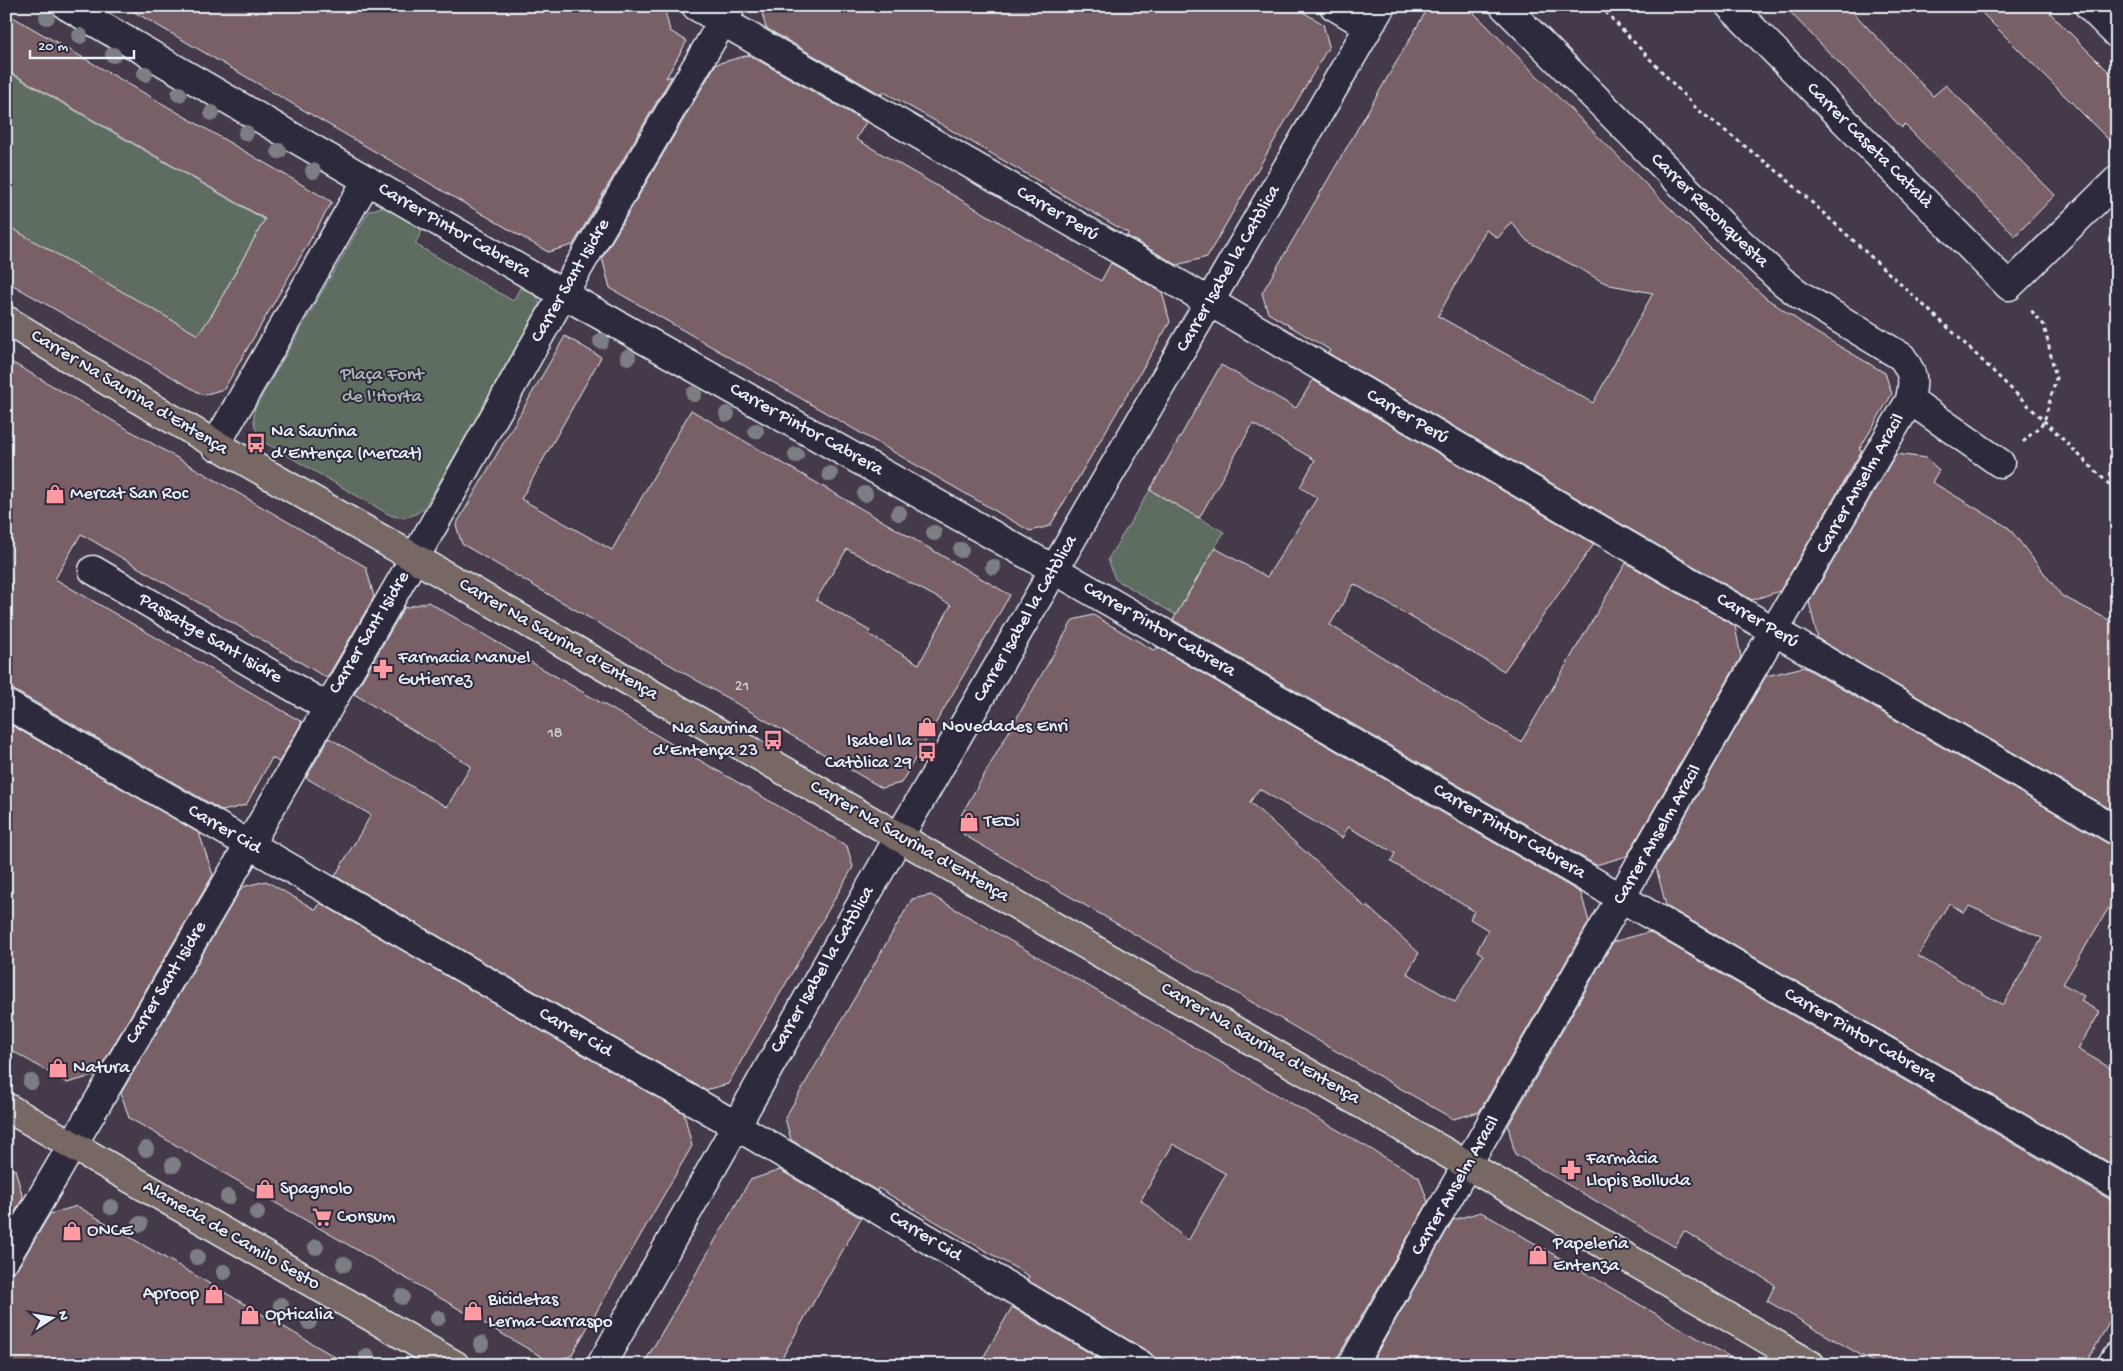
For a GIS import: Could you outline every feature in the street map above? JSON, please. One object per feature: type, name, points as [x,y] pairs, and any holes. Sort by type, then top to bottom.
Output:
[{"type":"main road","name":"Carrer Na Saurina d'Entença","points":[[6,320],[215,446],[415,558],[1469,1164],[1811,1365]]},
{"type":"main road","name":"Alameda de Camilo Sesto","points":[[6,1107],[455,1365]]},
{"type":"street","name":"Carrer Pintor Cabrera","points":[[67,6],[563,294],[1055,570],[2117,1185]]},
{"type":"street","name":"Carrer Perú","points":[[696,6],[727,14],[1210,302],[2117,830]]},
{"type":"street","points":[[1334,6],[1374,16]]},
{"type":"street","name":"Carrer Reconquesta","points":[[1504,6],[1728,231],[1783,282],[1800,295],[1902,357],[1912,372],[1913,386],[1910,400]]},
{"type":"street","name":"Carrer Caseta Català","points":[[1730,6],[2009,286]]},
{"type":"street","points":[[2089,6],[2117,34]]},
{"type":"street","name":"Carrer Sant Isidre","points":[[6,1258],[249,845],[327,707],[415,558],[563,294],[727,14]]},
{"type":"street","name":"Carrer Isabel la Catòlica","points":[[602,1365],[735,1125],[899,837],[1374,16]]},
{"type":"street","points":[[215,446],[367,180]]},
{"type":"street","points":[[2009,286],[2117,180]]},
{"type":"street","name":"Carrer Anselm Aracil","points":[[1352,1365],[1774,630],[1910,400],[2000,463]]},
{"type":"street","name":"Passatge Sant Isidre","points":[[93,570],[327,707]]},
{"type":"street","name":"Carrer Cid","points":[[6,704],[735,1125],[1141,1365]]},
{"type":"street","points":[[2111,1365],[2117,1356]]},
{"type":"path","points":[[1600,6],[1697,109],[1782,175],[1956,334],[2117,492]]},
{"type":"path","points":[[2009,286],[2044,325],[2056,378],[2044,422]]},
{"type":"green space","points":[[6,71],[265,220],[197,341],[6,226]]},
{"type":"green space","name":"Plaça Font de l'Horta","points":[[391,204],[427,222],[415,244],[513,301],[525,279],[535,292],[539,305],[537,315],[424,508],[416,514],[404,517],[390,515],[264,442],[256,431],[254,417],[255,408],[369,211]]},
{"type":"green space","points":[[1150,490],[1224,532],[1176,615],[1115,579],[1108,559]]},
{"type":"building","points":[[124,6],[656,6],[665,11],[670,31],[687,41],[666,78],[672,76],[573,245],[548,252]]},
{"type":"building","points":[[760,6],[1293,6],[1323,24],[1329,46],[1207,257],[1177,265],[1127,236],[1128,233],[944,126],[884,92],[882,95],[766,28]]},
{"type":"building","points":[[1429,6],[1467,6],[1712,250],[1766,298],[1815,332],[1885,373],[1892,394],[1859,450],[1862,450],[1780,591],[1752,600],[1328,353],[1330,350],[1268,313],[1262,293]],"holes":[[[1511,222],[1527,241],[1610,285],[1653,293],[1593,403],[1438,316],[1486,230],[1498,238]]]},
{"type":"building","points":[[1784,6],[1847,6],[1933,96],[1946,85],[2055,195],[2015,236],[1904,124],[1902,128]]},
{"type":"building","points":[[1975,6],[2043,6],[2117,80],[2117,148]]},
{"type":"building","points":[[6,13],[332,202],[224,389],[203,395],[6,281],[6,225],[198,335],[213,313],[265,219],[6,70]]},
{"type":"building","points":[[749,55],[866,122],[856,139],[1101,281],[1111,263],[1162,292],[1170,322],[1050,526],[1030,531],[610,288],[602,258],[716,64]]},
{"type":"building","points":[[565,336],[601,357],[521,499],[612,550],[691,410],[1010,595],[901,783],[882,788],[462,544],[456,525]],"holes":[[[847,549],[951,605],[919,664],[868,634],[870,631],[816,600]]]},
{"type":"building","points":[[6,359],[366,567],[374,597],[327,678],[81,534],[55,579],[302,722],[279,762],[272,758],[246,805],[223,811],[14,690],[6,688]]},
{"type":"building","points":[[1221,365],[1296,408],[1313,380],[1594,544],[1504,671],[1354,584],[1330,625],[1521,742],[1626,563],[1735,626],[1741,657],[1627,856],[1596,865],[1173,620],[1215,548],[1267,577],[1317,498],[1300,487],[1315,460],[1253,424],[1199,518],[1150,490]]},
{"type":"building","points":[[1896,454],[1926,458],[1939,470],[1932,482],[2009,528],[2062,596],[2117,624],[2117,813],[1818,639],[1809,602]]},
{"type":"building","points":[[428,602],[847,846],[853,867],[728,1084],[705,1090],[335,876],[371,815],[306,778],[329,738],[447,807],[471,766],[354,694],[404,608]]},
{"type":"building","points":[[1093,615],[1155,651],[1157,647],[1581,893],[1589,922],[1479,1112],[1453,1119],[964,835],[960,817],[1073,620]],"holes":[[[1259,789],[1342,838],[1348,827],[1395,853],[1391,862],[1474,911],[1470,919],[1488,930],[1477,951],[1483,955],[1455,1002],[1407,973],[1419,953],[1367,906],[1366,908],[1250,802]]]},
{"type":"building","points":[[1804,667],[2117,847],[2117,894],[2063,984],[2084,996],[2081,1001],[2100,1012],[2078,1049],[2117,1072],[2117,1167],[1666,906],[1656,867],[1766,676]],"holes":[[[1949,903],[1964,913],[1969,906],[2042,938],[2003,1005],[1918,956]]]},
{"type":"building","points":[[6,722],[199,833],[213,875],[96,1075],[67,1083],[6,1047]]},
{"type":"building","points":[[266,881],[316,910],[320,903],[684,1113],[692,1146],[571,1356],[549,1361],[129,1118],[121,1093],[242,887]]},
{"type":"building","points":[[931,895],[1419,1177],[1428,1202],[1338,1357],[1336,1365],[1157,1365],[1155,1358],[1149,1352],[1027,1280],[1029,1276],[878,1188],[877,1191],[791,1140],[785,1118],[912,899]],"holes":[[[1173,1144],[1226,1174],[1188,1241],[1141,1200]]]},
{"type":"building","points":[[1649,932],[2109,1199],[2117,1201],[2117,1309],[2085,1365],[1878,1365],[1767,1301],[1775,1285],[1684,1231],[1675,1247],[1515,1154],[1508,1126],[1613,942]]},
{"type":"building","points":[[15,1169],[23,1198],[6,1227],[6,1170]]},
{"type":"building","points":[[780,1170],[861,1218],[778,1365],[643,1365],[750,1180]]},
{"type":"building","points":[[77,1206],[349,1365],[6,1365],[6,1274],[14,1271],[19,1266],[50,1214]]},
{"type":"building","points":[[1481,1212],[1744,1365],[1370,1365],[1453,1220]]},
{"type":"building","points":[[1012,1307],[1110,1365],[979,1365]]},
{"type":"place","name":"Na Saurina d’Entença (Mercat)","points":[[256,443]]},
{"type":"place","name":"Mercat San Roc","points":[[55,494]]},
{"type":"place","name":"Farmacia Manuel Gutierrez","points":[[383,669]]},
{"type":"place","name":"Novedades Enri","points":[[927,727]]},
{"type":"place","name":"Na Saurina d’Entença 23","points":[[773,740]]},
{"type":"place","name":"Isabel la Catòlica 29","points":[[927,752]]},
{"type":"place","name":"TEDi","points":[[969,822]]},
{"type":"place","name":"Natura","points":[[58,1068]]},
{"type":"place","name":"Farmàcia Llopis Bolluda","points":[[1571,1170]]},
{"type":"place","name":"Spagnolo","points":[[265,1189]]},
{"type":"place","name":"Consum","points":[[322,1217]]},
{"type":"place","name":"ONCE","points":[[72,1231]]},
{"type":"place","name":"Papeleria Entenza","points":[[1538,1255]]},
{"type":"place","name":"Aproop","points":[[214,1294]]},
{"type":"place","name":"Bicicletas Lerma-Carraspo","points":[[473,1311]]},
{"type":"place","name":"Opticalia","points":[[250,1315]]}]
